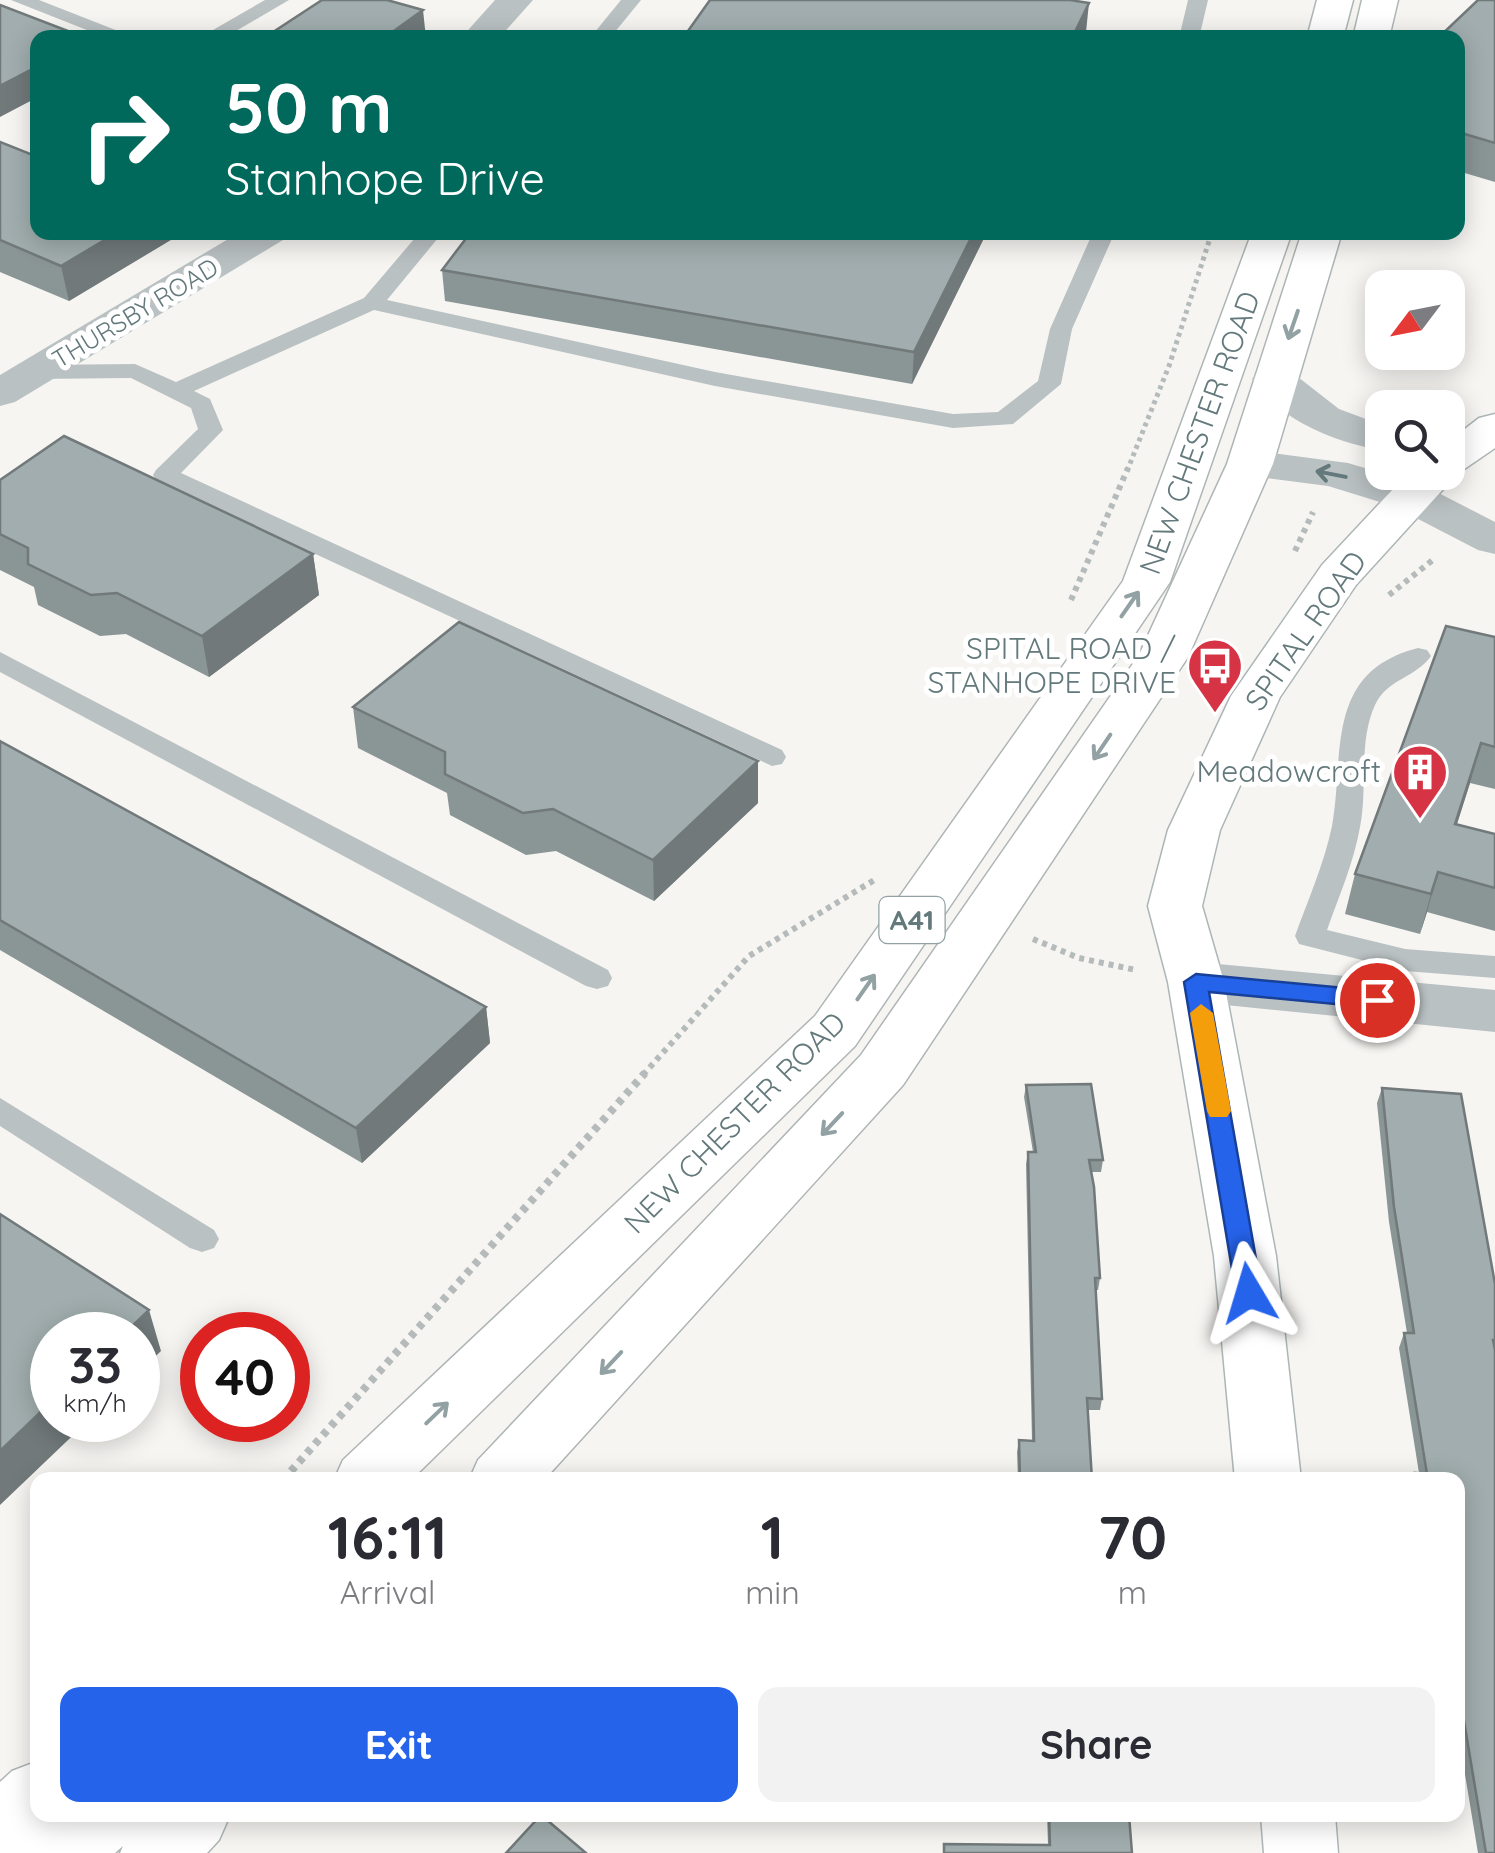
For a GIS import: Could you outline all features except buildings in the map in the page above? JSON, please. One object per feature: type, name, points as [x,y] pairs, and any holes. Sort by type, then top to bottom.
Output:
[{"type":"main road","points":[[1327,30],[1336,0]]},
{"type":"main road","points":[[1373,30],[1380,0]]},
{"type":"main road","name":"NEW CHESTER ROAD","points":[[375,1472],[835,1031],[1146,582],[1269,240]]},
{"type":"main road","name":"NEW CHESTER ROAD","points":[[509,1472],[882,1070],[1163,657],[1250,464],[1319,240]]},
{"type":"main road","name":"SPITAL ROAD","points":[[1267,1472],[1245,1256],[1196,982],[1175,906],[1194,830],[1256,696],[1338,575],[1420,490]]},
{"type":"main road","points":[[0,1832],[30,1804]]},
{"type":"main road","points":[[64,1853],[95,1822]]},
{"type":"main road","points":[[158,1853],[186,1822]]},
{"type":"main road","points":[[1299,1822],[1302,1853]]},
{"type":"street","points":[[486,30],[514,0]]},
{"type":"street","name":"THURSBY ROAD","points":[[17,382],[256,240]]},
{"type":"street","points":[[1274,380],[1312,415],[1365,435]]},
{"type":"street","points":[[1250,464],[1332,473],[1365,469]]},
{"type":"street","points":[[1465,486],[1495,540]]},
{"type":"street","points":[[1196,982],[1420,982],[1495,1011]]},
{"type":"lane","points":[[21,0],[104,30]]},
{"type":"lane","points":[[223,30],[280,0]]},
{"type":"lane","points":[[606,30],[631,0]]},
{"type":"lane","points":[[1190,30],[1198,0]]},
{"type":"lane","points":[[175,391],[372,303],[425,240]]},
{"type":"lane","points":[[372,303],[715,379],[953,421],[1004,419],[1049,384],[1061,330],[1100,240]]},
{"type":"lane","points":[[17,382],[135,371],[202,404],[211,430],[165,475],[772,757]]},
{"type":"lane","points":[[1418,656],[1396,665],[1376,682],[1356,714],[1346,824],[1310,936],[1405,960],[1420,982],[1495,967]]},
{"type":"lane","points":[[0,661],[597,978]]},
{"type":"lane","points":[[0,1110],[202,1238]]},
{"type":"path","points":[[1066,608],[1083,579],[1168,366],[1209,240]]},
{"type":"path","points":[[290,1472],[749,956],[878,878]]},
{"type":"path","points":[[986,918],[1079,958],[1196,982]]},
{"type":"slow traffic","points":[[1201,1013],[1219,1111]]},
{"type":"place","name":"SPITAL ROAD / STANHOPE DRIVE","points":[[1215,715]]},
{"type":"place","name":"Meadowcroft","points":[[1420,821]]},
{"type":"route","points":[[1249,1293],[1196,982],[1377,1000]]}]
